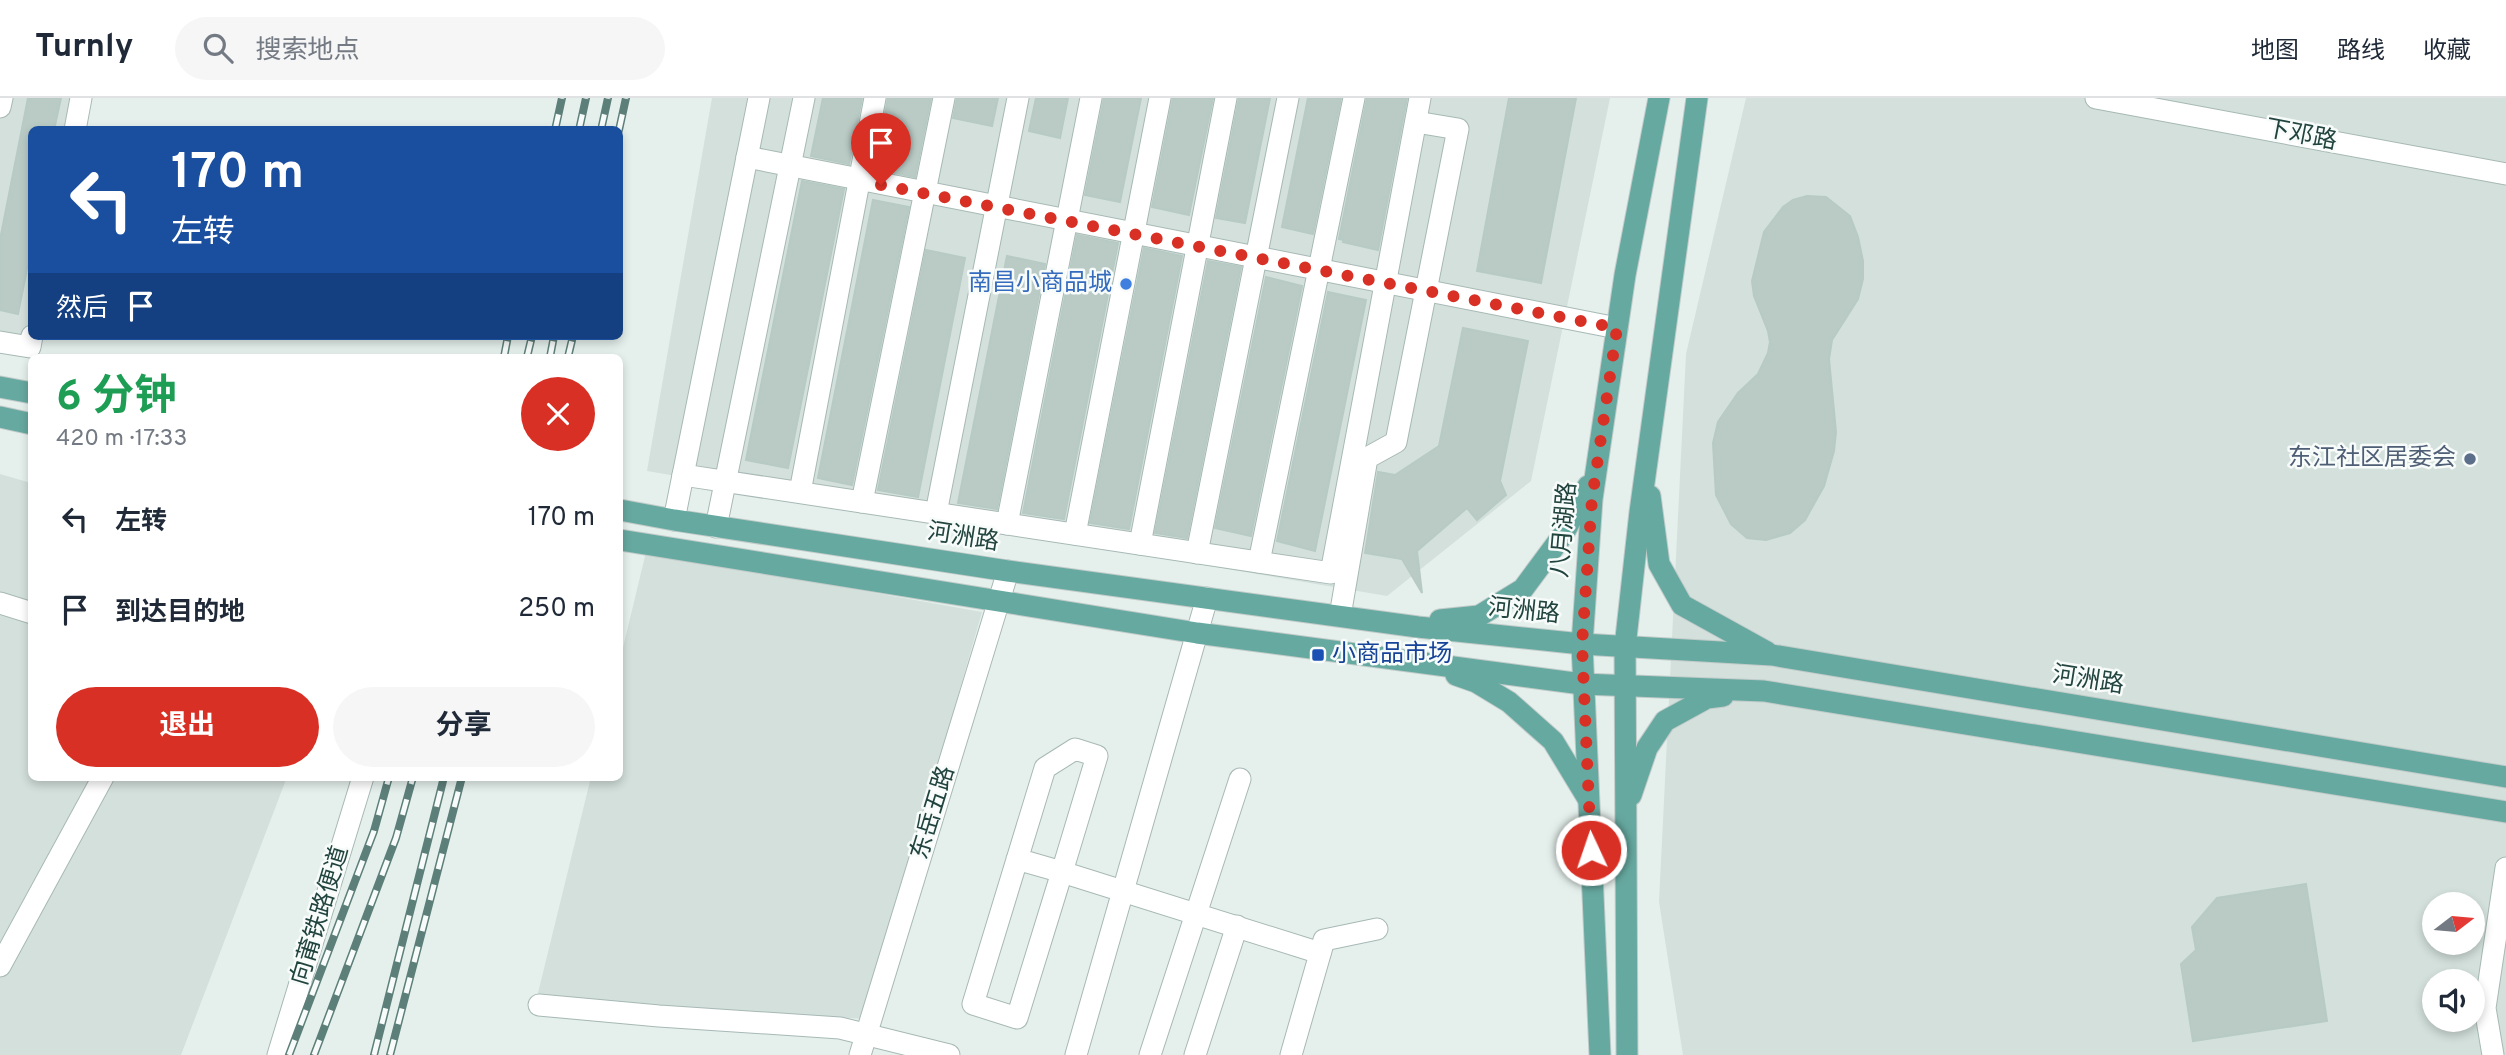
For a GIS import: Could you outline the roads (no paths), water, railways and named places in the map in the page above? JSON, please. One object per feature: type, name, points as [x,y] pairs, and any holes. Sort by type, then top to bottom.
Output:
[{"type":"main road","name":"八月湖路","points":[[1601,1055],[1582,644],[1592,499],[1625,275],[1660,98]]},
{"type":"main road","points":[[1627,1055],[1625,647],[1646,469],[1697,98]]},
{"type":"main road","points":[[0,387],[28,392]]},
{"type":"main road","points":[[0,417],[28,423]]},
{"type":"main road","points":[[1646,469],[1659,564],[1682,605],[1772,655]]},
{"type":"main road","points":[[1404,625],[1479,616],[1523,589],[1563,535],[1596,472]]},
{"type":"main road","name":"河洲路","points":[[623,511],[1008,571],[1404,625],[1582,644],[1772,655],[2506,778]]},
{"type":"main road","points":[[623,540],[998,603],[1422,663],[1582,684],[1764,691],[2506,812]]},
{"type":"main road","points":[[1422,663],[1476,682],[1510,702],[1553,741],[1588,799]]},
{"type":"main road","points":[[1625,814],[1647,748],[1665,721],[1707,698],[1764,691]]},
{"type":"street","points":[[0,107],[2,98]]},
{"type":"street","points":[[76,126],[81,98]]},
{"type":"street","points":[[674,520],[759,98]]},
{"type":"street","points":[[716,527],[804,98]]},
{"type":"street","points":[[800,492],[875,98]]},
{"type":"street","points":[[862,502],[944,98]]},
{"type":"street","points":[[936,513],[1018,98]]},
{"type":"street","points":[[1007,524],[1091,98]]},
{"type":"street","points":[[1075,534],[1160,98]]},
{"type":"street","points":[[1140,544],[1226,98]]},
{"type":"street","points":[[1197,553],[1288,98]]},
{"type":"street","points":[[1259,562],[1354,98]]},
{"type":"street","points":[[683,475],[1331,573],[1420,98]]},
{"type":"street","name":"下邓路","points":[[2096,98],[2506,174]]},
{"type":"street","points":[[1339,616],[1367,458],[1396,442],[1458,129],[1416,122]]},
{"type":"street","points":[[747,157],[924,194],[1617,328]]},
{"type":"street","points":[[0,342],[30,347],[31,340]]},
{"type":"street","name":"东岳五路","points":[[863,1045],[1008,571]]},
{"type":"street","points":[[1076,1055],[1207,598]]},
{"type":"street","points":[[0,603],[28,612]]},
{"type":"street","points":[[1075,749],[1097,756],[1062,872],[1017,1018],[973,1004],[1045,768],[1075,749]]},
{"type":"street","points":[[1150,1055],[1240,779]]},
{"type":"street","points":[[0,966],[101,781]]},
{"type":"street","name":"向莆铁路便道","points":[[278,1055],[362,781]]},
{"type":"street","points":[[1017,859],[1320,953]]},
{"type":"street","points":[[2493,1055],[2485,1008],[2506,868]]},
{"type":"street","points":[[1195,1055],[1237,926]]},
{"type":"street","points":[[1291,1055],[1324,940],[1377,929]]},
{"type":"street","points":[[539,1005],[840,1028],[863,1045],[948,1055]]},
{"type":"railway","points":[[556,126],[562,98]]},
{"type":"railway","points":[[580,126],[586,98]]},
{"type":"railway","points":[[602,126],[608,98]]},
{"type":"railway","points":[[620,126],[626,98]]},
{"type":"railway","points":[[505,354],[507,340]]},
{"type":"railway","points":[[528,354],[531,340]]},
{"type":"railway","points":[[551,354],[553,340]]},
{"type":"railway","points":[[569,354],[572,340]]},
{"type":"railway","points":[[289,1055],[374,831],[388,781]]},
{"type":"railway","points":[[314,1055],[396,838],[412,781]]},
{"type":"railway","points":[[374,1055],[443,781]]},
{"type":"railway","points":[[390,1055],[461,781]]},
{"type":"place","name":"南昌小商品城","points":[[1126,284]]},
{"type":"place","name":"东江社区居委会","points":[[2470,459]]},
{"type":"place","name":"小商品市场","points":[[1318,655]]}]
